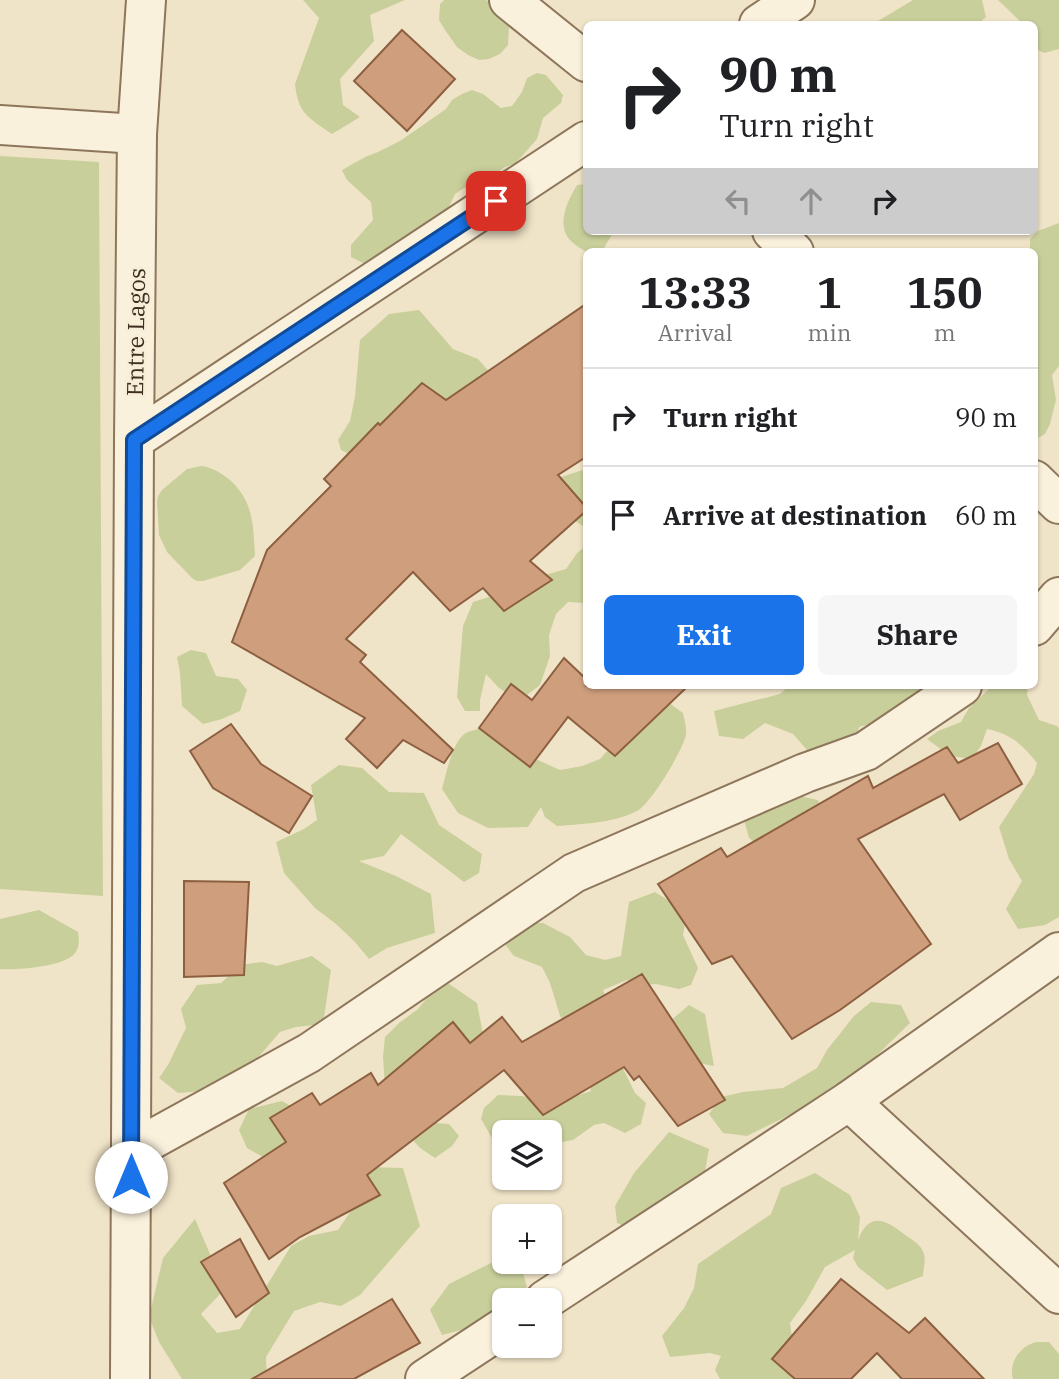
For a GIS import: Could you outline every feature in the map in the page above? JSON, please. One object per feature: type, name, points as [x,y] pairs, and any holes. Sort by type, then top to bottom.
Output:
[{"type":"street","name":"Entre Lagos","points":[[130,1379],[137,134],[146,0]]},
{"type":"street","points":[[509,0],[583,60]]},
{"type":"street","points":[[764,21],[795,0]]},
{"type":"street","points":[[0,125],[137,134]]},
{"type":"street","points":[[134,440],[583,143]]},
{"type":"street","points":[[776,235],[790,248]]},
{"type":"street","points":[[1038,484],[1059,503]]},
{"type":"street","points":[[1038,621],[1059,597]]},
{"type":"street","points":[[131,1151],[309,1053],[574,873],[805,773],[866,751],[958,689]]},
{"type":"street","points":[[562,1289],[849,1101],[1059,952]]},
{"type":"street","points":[[849,1101],[1059,1294]]},
{"type":"street","points":[[425,1379],[492,1335]]},
{"type":"green space","points":[[303,0],[405,0],[370,15],[374,41],[340,79],[343,105],[360,117],[332,134],[306,114],[297,94],[295,84],[319,18]]},
{"type":"green space","points":[[444,0],[491,2],[509,26],[508,45],[500,54],[489,59],[479,60],[468,55],[457,47],[439,20],[440,4]]},
{"type":"green space","points":[[913,0],[982,0],[986,17],[981,21],[878,21]]},
{"type":"green space","points":[[998,0],[1059,0],[1059,49],[1044,53],[1038,50],[1038,21],[1020,21]]},
{"type":"green space","points":[[537,73],[546,75],[563,95],[561,103],[543,118],[537,139],[515,164],[505,167],[482,184],[464,188],[455,194],[448,209],[395,254],[365,264],[351,257],[351,245],[373,220],[371,202],[347,180],[342,170],[400,141],[446,109],[452,100],[472,90],[483,94],[501,108],[512,106],[522,92],[527,78]]},
{"type":"green space","points":[[0,156],[99,162],[103,896],[0,889]]},
{"type":"green space","points":[[583,184],[583,235],[612,235],[604,248],[583,250],[567,236],[564,229],[564,214],[577,185]]},
{"type":"green space","points":[[1059,223],[1059,366],[1052,375],[1056,400],[1050,424],[1045,434],[1038,438],[1038,248],[1030,248],[1030,239],[1038,235],[1038,231]]},
{"type":"green space","points":[[419,310],[453,349],[478,359],[500,384],[369,463],[341,450],[338,440],[350,421],[360,340],[389,314]]},
{"type":"green space","points":[[201,466],[227,477],[244,497],[251,515],[255,556],[240,570],[197,581],[167,552],[159,535],[157,501],[162,490],[187,469]]},
{"type":"green space","points":[[583,470],[583,526],[569,517],[560,497],[561,477]]},
{"type":"green space","points":[[583,548],[583,603],[568,602],[556,614],[549,635],[550,656],[540,685],[518,702],[486,674],[480,711],[465,711],[457,697],[463,626],[473,602],[489,597],[514,603],[538,577],[566,569]]},
{"type":"green space","points":[[191,650],[206,653],[216,676],[238,679],[247,690],[240,711],[203,724],[182,706],[177,657]]},
{"type":"green space","points":[[786,689],[923,689],[902,715],[859,727],[853,748],[815,759],[793,734],[765,723],[743,739],[719,736],[714,711],[780,694]]},
{"type":"green space","points":[[989,689],[1028,689],[1027,695],[1039,720],[1059,728],[1059,917],[1045,925],[1018,929],[1006,909],[1022,881],[1009,859],[999,827],[1034,774],[1037,763],[1015,741],[987,729],[981,746],[972,759],[950,756],[927,739],[938,731],[961,722],[969,708]]},
{"type":"green space","points":[[668,702],[683,713],[686,731],[684,741],[666,776],[650,799],[643,807],[628,815],[598,822],[557,826],[545,817],[541,807],[528,827],[488,828],[458,813],[442,789],[456,746],[468,732],[486,729],[527,760],[538,760],[560,770],[600,759],[623,733]]},
{"type":"green space","points":[[339,765],[362,768],[389,792],[424,793],[439,825],[482,854],[479,873],[464,882],[401,834],[384,856],[359,861],[431,894],[435,933],[387,948],[369,959],[336,924],[315,908],[284,873],[276,842],[317,820],[311,785]]},
{"type":"green space","points":[[795,795],[818,800],[822,814],[760,846],[749,838],[744,820]]},
{"type":"green space","points":[[655,892],[687,912],[683,935],[698,968],[691,985],[679,989],[656,984],[643,985],[627,980],[603,990],[610,1007],[619,1060],[635,1093],[646,1103],[641,1124],[625,1133],[604,1123],[594,1125],[573,1140],[562,1142],[562,1120],[492,1120],[492,1138],[481,1119],[484,1108],[498,1095],[522,1096],[556,1103],[591,1091],[581,1044],[560,1016],[542,967],[514,956],[504,943],[526,923],[543,923],[570,937],[586,955],[605,960],[621,956],[629,902]]},
{"type":"green space","points":[[39,910],[78,932],[79,940],[75,953],[61,962],[29,968],[0,969],[0,919]]},
{"type":"green space","points":[[312,956],[331,970],[323,1024],[280,1032],[255,1061],[204,1091],[178,1093],[159,1078],[186,1028],[181,1009],[197,985],[221,983],[240,965],[262,962],[277,966]]},
{"type":"green space","points":[[442,979],[477,1003],[483,1034],[462,1046],[435,1123],[449,1124],[459,1136],[452,1146],[435,1158],[420,1148],[407,1134],[385,1088],[383,1057],[385,1037],[418,1009]]},
{"type":"green space","points":[[871,1002],[901,1005],[910,1023],[862,1070],[818,1101],[747,1136],[723,1133],[709,1114],[721,1097],[783,1088],[817,1068],[827,1050],[854,1016]]},
{"type":"green space","points":[[689,1005],[705,1014],[714,1066],[678,1059],[669,1022]]},
{"type":"green space","points":[[282,1101],[298,1110],[302,1133],[271,1162],[247,1148],[239,1130],[249,1109]]},
{"type":"green space","points":[[669,1132],[709,1149],[696,1220],[660,1240],[617,1223],[615,1206],[634,1173]]},
{"type":"green space","points":[[369,1167],[403,1168],[420,1226],[360,1295],[341,1306],[320,1302],[294,1311],[266,1357],[267,1379],[182,1379],[159,1342],[149,1317],[163,1258],[195,1219],[225,1289],[201,1314],[217,1333],[240,1329],[291,1246],[309,1236],[338,1230],[361,1196]]},
{"type":"green space","points":[[815,1173],[850,1195],[860,1217],[858,1240],[867,1225],[878,1221],[890,1225],[919,1245],[925,1256],[923,1276],[887,1290],[858,1267],[853,1258],[855,1250],[825,1267],[790,1323],[801,1379],[720,1379],[715,1370],[721,1356],[710,1353],[670,1357],[662,1336],[684,1308],[694,1288],[698,1264],[771,1214],[781,1188]]},
{"type":"green space","points":[[492,1262],[492,1274],[523,1274],[527,1287],[492,1288],[492,1318],[485,1324],[442,1335],[430,1310],[449,1284]]},
{"type":"green space","points":[[1036,1342],[1049,1342],[1059,1354],[1059,1379],[1013,1379],[1012,1367],[1020,1351]]},
{"type":"building","points":[[402,30],[455,79],[407,131],[354,81]]},
{"type":"building","points":[[583,306],[583,459],[558,475],[583,504],[583,514],[530,561],[552,580],[504,611],[483,588],[450,611],[413,572],[346,639],[366,655],[360,662],[453,750],[444,763],[403,740],[377,768],[346,739],[365,718],[232,642],[267,550],[331,486],[324,479],[378,423],[380,425],[422,383],[446,400]]},
{"type":"building","points":[[564,658],[583,676],[583,689],[685,689],[615,756],[568,717],[530,767],[479,728],[511,684],[532,700]]},
{"type":"building","points":[[231,724],[261,764],[312,796],[289,833],[213,788],[190,751]]},
{"type":"building","points":[[998,743],[1022,784],[960,820],[944,794],[858,839],[931,944],[840,1010],[792,1039],[732,956],[712,964],[658,884],[721,848],[727,857],[868,776],[873,788],[947,747],[958,763]]},
{"type":"building","points":[[184,881],[249,882],[244,975],[184,977]]},
{"type":"building","points":[[642,974],[725,1100],[678,1126],[639,1076],[634,1080],[624,1067],[543,1115],[504,1070],[367,1175],[380,1195],[300,1237],[269,1259],[224,1183],[286,1142],[270,1118],[312,1093],[320,1105],[371,1073],[378,1085],[453,1022],[470,1043],[502,1017],[522,1042]]},
{"type":"building","points":[[240,1239],[269,1293],[236,1317],[201,1262]]},
{"type":"building","points":[[841,1279],[909,1333],[925,1318],[984,1379],[902,1379],[877,1353],[851,1379],[795,1379],[772,1359]]},
{"type":"building","points":[[392,1299],[420,1343],[354,1379],[252,1379]]},
{"type":"route","points":[[131,1177],[134,440],[496,201]]}]
